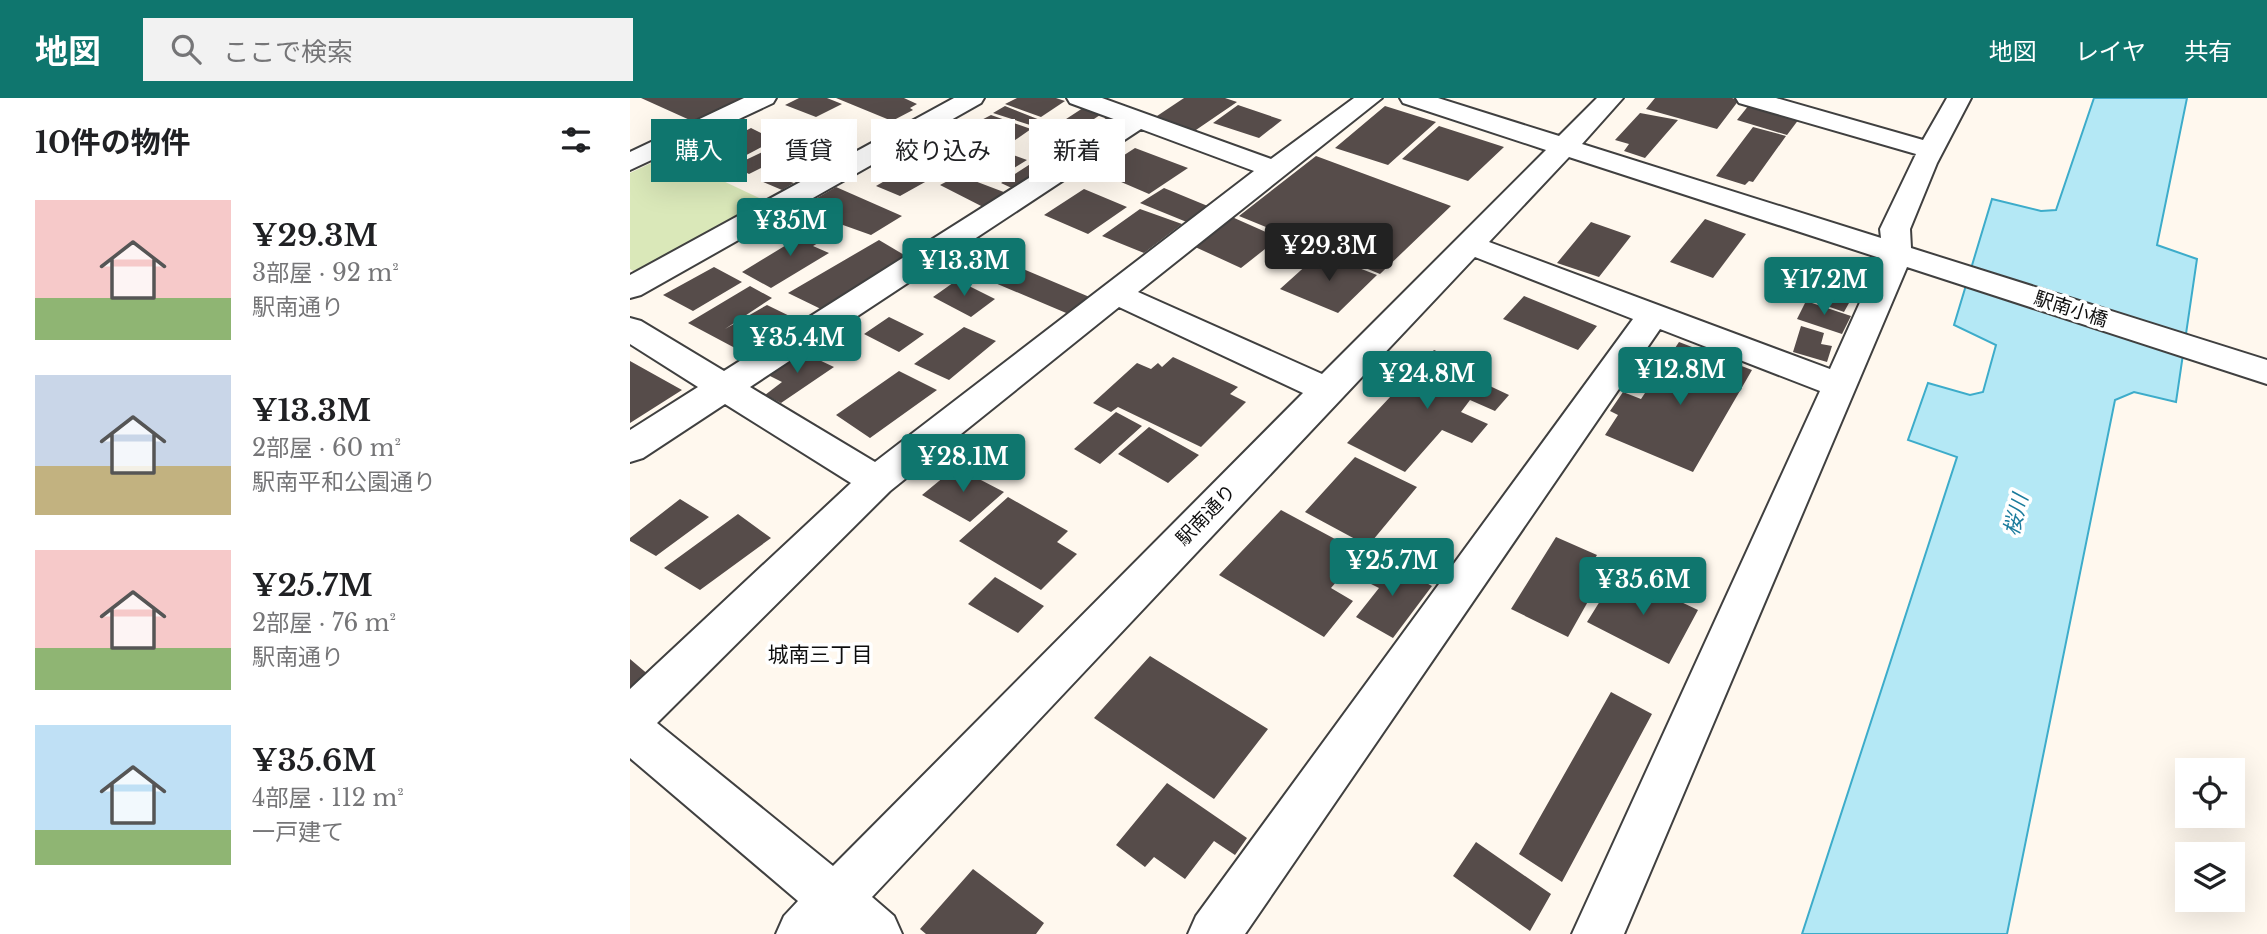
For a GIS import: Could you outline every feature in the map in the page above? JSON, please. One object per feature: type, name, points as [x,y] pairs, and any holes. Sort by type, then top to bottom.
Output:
[{"type":"street","points":[[630,162],[764,98]]},
{"type":"street","points":[[630,288],[972,98]]},
{"type":"street","points":[[1079,98],[1275,169]]},
{"type":"street","points":[[630,719],[877,481],[1275,169],[1370,98]]},
{"type":"street","name":"駅南小橋","points":[[1412,98],[2267,372]]},
{"type":"street","name":"駅南通り","points":[[802,934],[1466,244],[1611,98]]},
{"type":"street","points":[[1748,98],[1805,105],[1931,150]]},
{"type":"street","points":[[1598,934],[1897,253],[1895,229],[1931,150],[1959,98]]},
{"type":"street","points":[[630,448],[1138,120]]},
{"type":"street","points":[[1466,244],[1840,386]]},
{"type":"street","points":[[1117,293],[1327,390]]},
{"type":"street","points":[[1214,934],[1653,315]]},
{"type":"street","points":[[630,329],[877,481]]},
{"type":"street","points":[[630,729],[876,934]]},
{"type":"green space","points":[[651,163],[651,182],[725,182],[770,203],[639,274],[630,269],[630,173]]},
{"type":"water","name":"桜川","points":[[2094,98],[2187,98],[2157,245],[2197,259],[2176,402],[2134,392],[2115,400],[2007,934],[1802,934],[1957,457],[1908,440],[1928,383],[1970,395],[1983,392],[1996,345],[1954,325],[1992,199],[2041,211],[2056,210]]},
{"type":"building","points":[[641,98],[743,98],[696,119],[688,119]]},
{"type":"building","points":[[799,98],[827,98],[842,104],[816,117],[785,105]]},
{"type":"building","points":[[836,98],[904,98],[917,104],[910,108],[913,110],[896,119],[887,119]]},
{"type":"building","points":[[1017,98],[1056,98],[1065,101],[1041,117],[1005,104]]},
{"type":"building","points":[[1184,98],[1225,98],[1237,102],[1193,132],[1154,118]]},
{"type":"building","points":[[1655,98],[1739,100],[1717,129],[1646,109]]},
{"type":"building","points":[[1238,105],[1282,120],[1259,138],[1213,123]]},
{"type":"building","points":[[1749,105],[1799,119],[1787,135],[1737,120]]},
{"type":"building","points":[[1005,106],[1038,119],[1029,119],[1029,125],[993,113]]},
{"type":"building","points":[[1086,106],[1103,113],[1094,119],[1066,119]]},
{"type":"building","points":[[1385,106],[1436,122],[1388,165],[1335,148]]},
{"type":"building","points":[[1640,113],[1678,120],[1645,158],[1624,151],[1629,144],[1615,140]]},
{"type":"building","points":[[991,115],[1002,119],[983,119]]},
{"type":"building","points":[[1015,123],[1029,130],[1015,140]]},
{"type":"building","points":[[1439,126],[1504,147],[1468,181],[1402,159]]},
{"type":"building","points":[[1753,127],[1786,136],[1753,182],[1749,181],[1745,185],[1716,176]]},
{"type":"building","points":[[751,128],[761,133],[761,147],[747,155],[747,130]]},
{"type":"building","points":[[1135,148],[1188,168],[1149,194],[1121,182],[1125,182],[1125,154]]},
{"type":"building","points":[[761,153],[761,168],[747,173],[747,159]]},
{"type":"building","points":[[1015,156],[1027,160],[1015,167]]},
{"type":"building","points":[[1316,156],[1451,206],[1380,274],[1239,216]]},
{"type":"building","points":[[1029,165],[1029,182],[1031,182],[1018,191],[1001,183],[1015,182],[1015,174]]},
{"type":"building","points":[[763,182],[794,183],[782,190]]},
{"type":"building","points":[[883,182],[925,182],[900,196],[876,186]]},
{"type":"building","points":[[946,182],[977,182],[1009,194],[989,210],[940,185]]},
{"type":"building","points":[[836,187],[902,216],[871,235],[798,209]]},
{"type":"building","points":[[1164,188],[1215,209],[1194,225],[1140,203]]},
{"type":"building","points":[[1084,189],[1127,207],[1088,234],[1044,215]]},
{"type":"building","points":[[1140,209],[1182,224],[1144,253],[1102,236]]},
{"type":"building","points":[[1232,217],[1279,238],[1241,268],[1193,246]]},
{"type":"building","points":[[1705,219],[1746,234],[1713,278],[1670,262]]},
{"type":"building","points":[[1591,222],[1631,236],[1599,277],[1557,263]]},
{"type":"building","points":[[819,225],[835,233],[813,246],[829,253],[771,288],[742,272]]},
{"type":"building","points":[[879,240],[911,259],[825,311],[788,293]]},
{"type":"building","points":[[956,246],[986,262],[963,279],[931,263]]},
{"type":"building","points":[[1320,253],[1377,275],[1338,313],[1280,289]]},
{"type":"building","points":[[1011,264],[1099,301],[1078,318],[988,280]]},
{"type":"building","points":[[714,267],[742,282],[693,311],[663,295]]},
{"type":"building","points":[[1820,272],[1859,285],[1844,312],[1804,298]]},
{"type":"building","points":[[957,280],[995,299],[971,317],[933,297]]},
{"type":"building","points":[[750,286],[772,298],[725,329],[767,305],[804,323],[750,356],[688,323]]},
{"type":"building","points":[[1524,296],[1597,326],[1578,350],[1503,319]]},
{"type":"building","points":[[1806,301],[1851,316],[1842,334],[1797,319]]},
{"type":"building","points":[[889,317],[924,334],[899,352],[864,334]]},
{"type":"building","points":[[1801,326],[1824,333],[1821,344],[1832,346],[1827,362],[1793,352]]},
{"type":"building","points":[[964,327],[996,341],[949,380],[914,364]]},
{"type":"building","points":[[1679,342],[1752,370],[1693,472],[1605,435],[1618,415],[1610,411],[1623,392],[1641,399]]},
{"type":"building","points":[[1434,350],[1484,372],[1477,380],[1509,395],[1495,411],[1470,400],[1461,412],[1488,424],[1472,443],[1442,430],[1405,472],[1347,443]]},
{"type":"building","points":[[800,351],[834,367],[781,403],[765,395],[782,382],[768,375]]},
{"type":"building","points":[[1173,357],[1238,387],[1230,394],[1246,402],[1201,447],[1118,407],[1111,412],[1093,403],[1137,363],[1151,369],[1158,363],[1162,367]]},
{"type":"building","points":[[630,361],[682,390],[630,423]]},
{"type":"building","points":[[899,371],[937,390],[870,438],[836,415]]},
{"type":"building","points":[[1116,412],[1142,426],[1100,464],[1074,449]]},
{"type":"building","points":[[1149,427],[1199,455],[1168,483],[1118,454]]},
{"type":"building","points":[[1355,457],[1417,487],[1368,546],[1305,512]]},
{"type":"building","points":[[956,467],[1004,492],[970,522],[922,495]]},
{"type":"building","points":[[1008,497],[1068,531],[1057,542],[1077,554],[1041,590],[959,541]]},
{"type":"building","points":[[680,499],[709,517],[656,556],[630,541],[630,538]]},
{"type":"building","points":[[1281,510],[1361,553],[1331,588],[1353,601],[1324,637],[1219,575]]},
{"type":"building","points":[[738,514],[771,538],[700,590],[664,568]]},
{"type":"building","points":[[1556,537],[1597,555],[1580,583],[1595,589],[1568,637],[1511,609]]},
{"type":"building","points":[[1382,559],[1432,586],[1393,638],[1356,617],[1379,588],[1365,581]]},
{"type":"building","points":[[1618,572],[1698,610],[1669,664],[1587,622]]},
{"type":"building","points":[[995,577],[1044,606],[1018,633],[968,604]]},
{"type":"building","points":[[1150,656],[1268,729],[1214,799],[1094,718]]},
{"type":"building","points":[[630,659],[650,676],[630,692]]},
{"type":"building","points":[[1611,692],[1652,714],[1562,882],[1519,854]]},
{"type":"building","points":[[1167,783],[1247,838],[1235,855],[1214,841],[1185,879],[1154,857],[1145,867],[1116,845]]},
{"type":"building","points":[[1476,842],[1551,894],[1530,931],[1453,876]]},
{"type":"building","points":[[973,869],[1044,923],[1036,934],[926,934],[920,929]]},
{"type":"district","name":"城南三丁目","points":[[820,655]]}]
